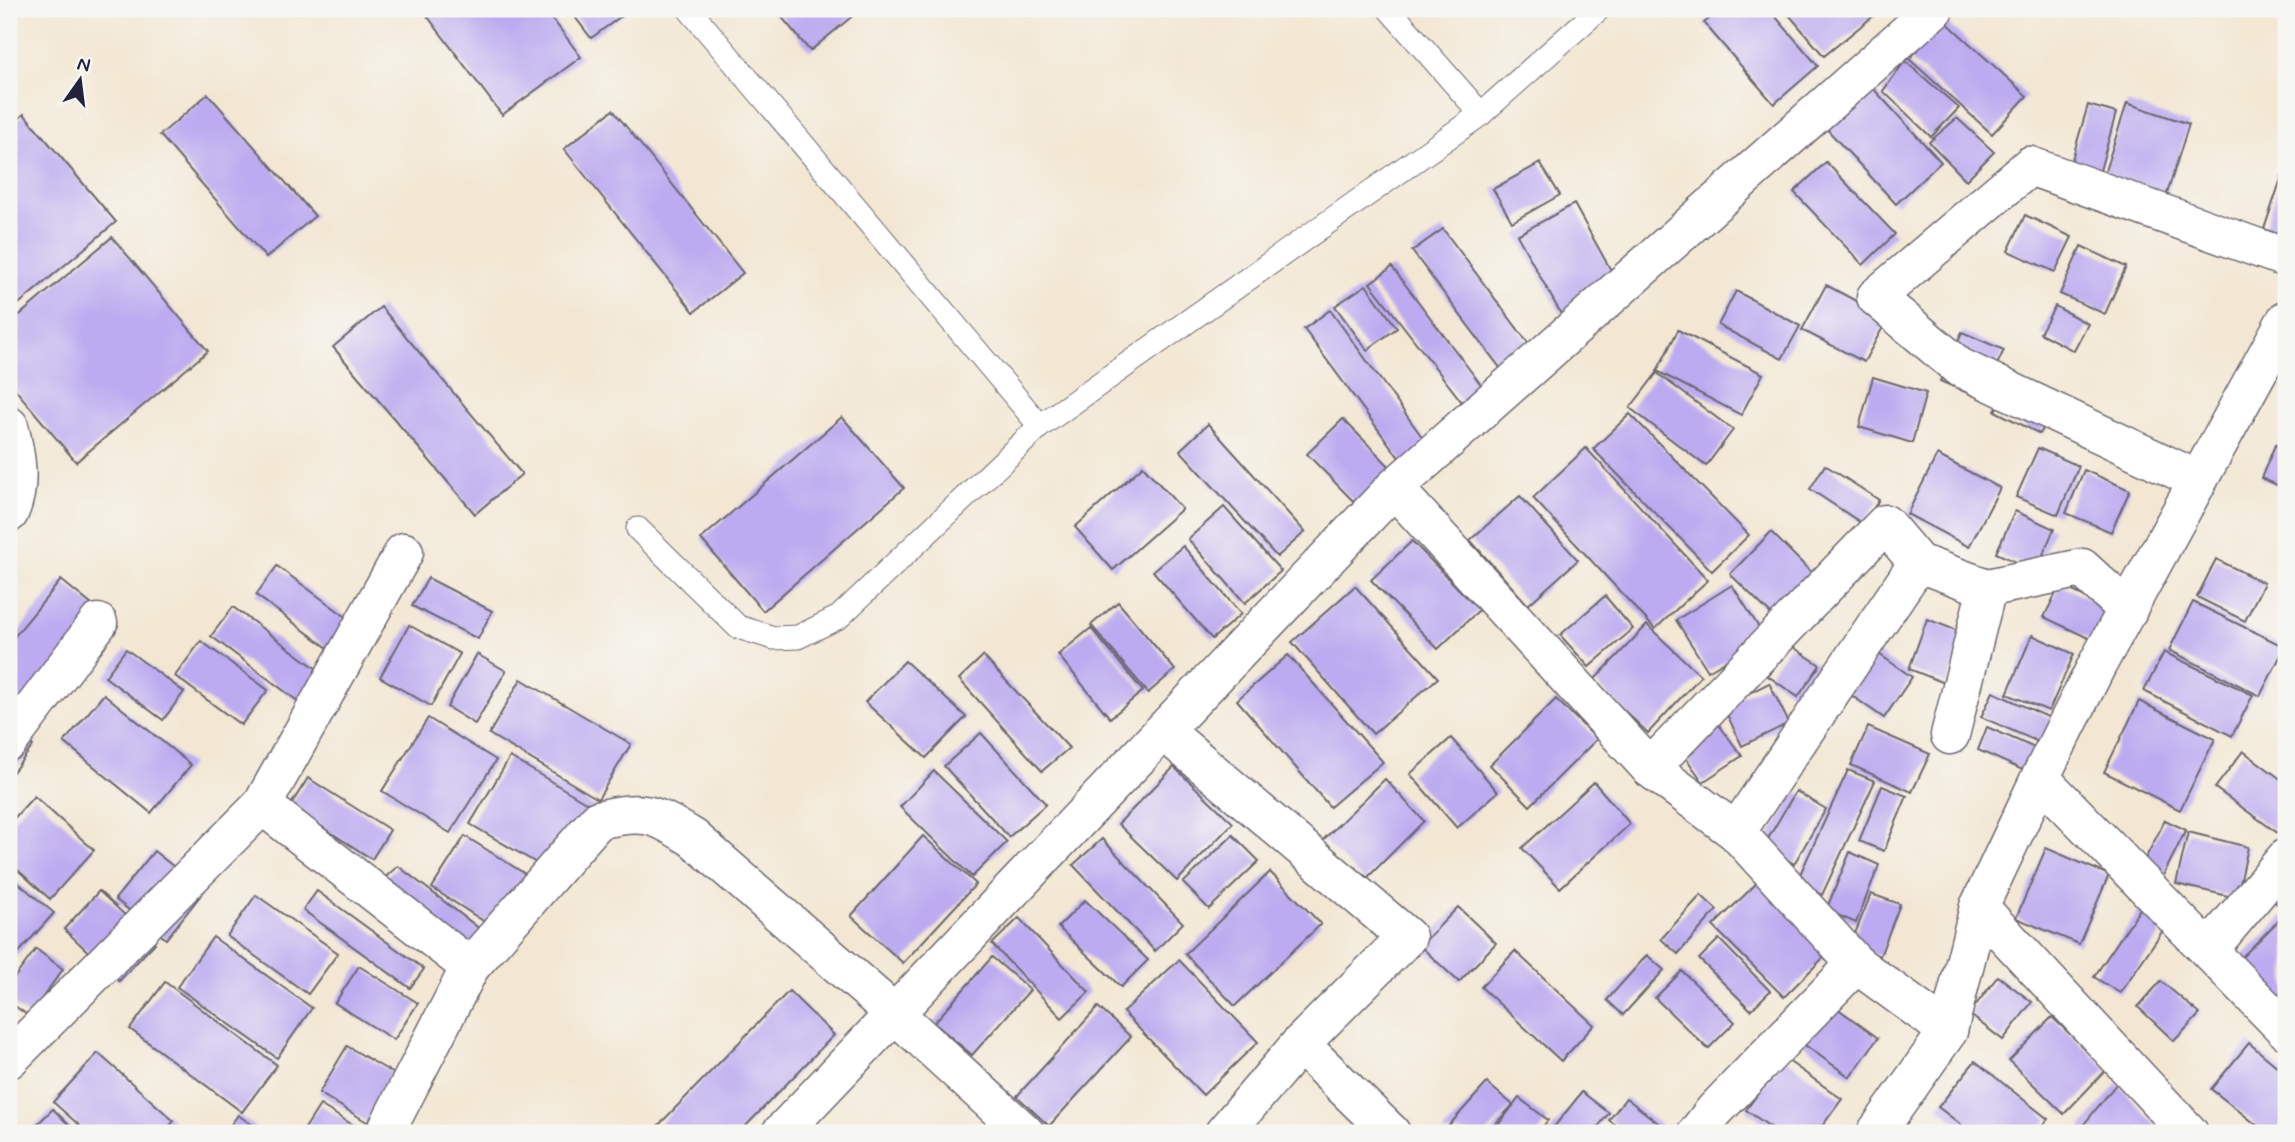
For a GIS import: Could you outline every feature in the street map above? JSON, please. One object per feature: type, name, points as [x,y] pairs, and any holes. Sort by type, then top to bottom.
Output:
[{"type":"street","points":[[781,1133],[1394,488],[1934,9]]},
{"type":"street","points":[[2198,480],[1959,367],[1876,297],[2029,166],[2286,258]]},
{"type":"street","points":[[1876,1133],[1948,1031],[1979,907],[2040,778],[2286,320]]},
{"type":"street","points":[[9,426],[17,456],[15,499],[9,513]]},
{"type":"street","points":[[1394,488],[1650,768],[1736,832],[1856,964],[1948,1031]]},
{"type":"street","points":[[1650,768],[1885,524],[1918,563],[1987,588],[2082,568],[2128,610]]},
{"type":"street","points":[[9,1059],[262,805],[404,552]]},
{"type":"street","points":[[1736,832],[1918,563]]},
{"type":"street","points":[[1950,735],[1987,588]]},
{"type":"street","points":[[9,741],[98,623]]},
{"type":"street","points":[[1165,732],[1407,937],[1300,1044],[1224,1133]]},
{"type":"street","points":[[2040,778],[2210,948],[2286,1030]]},
{"type":"street","points":[[262,805],[470,967]]},
{"type":"street","points":[[385,1133],[470,967],[598,820],[628,813],[658,816],[693,838],[894,1013],[1025,1133]]},
{"type":"street","points":[[2210,948],[2286,858]]},
{"type":"street","points":[[1979,907],[2189,1133]]},
{"type":"street","points":[[1698,1133],[1715,1110],[1856,964]]},
{"type":"street","points":[[1300,1044],[1391,1133]]},
{"type":"lane","points":[[689,9],[1040,426]]},
{"type":"lane","points":[[1390,9],[1481,114]]},
{"type":"lane","points":[[638,529],[738,627],[774,638],[798,637],[839,617],[1040,426],[1481,114],[1600,9]]},
{"type":"building","points":[[422,9],[545,9],[581,57],[502,115]]},
{"type":"building","points":[[569,9],[631,9],[591,38]]},
{"type":"building","points":[[775,9],[861,9],[810,51]]},
{"type":"building","points":[[1721,9],[1769,9],[1818,66],[1774,104],[1704,23]]},
{"type":"building","points":[[1784,9],[1882,9],[1824,56]]},
{"type":"building","points":[[1945,21],[2027,96],[1992,134],[1909,59]]},
{"type":"building","points":[[1905,61],[1959,108],[1931,137],[1883,91]]},
{"type":"building","points":[[1870,85],[1941,162],[1896,204],[1824,126]]},
{"type":"building","points":[[208,94],[315,216],[266,258],[160,135]]},
{"type":"building","points":[[2127,103],[2189,124],[2166,197],[2103,177]]},
{"type":"building","points":[[2088,105],[2116,113],[2099,174],[2070,166]]},
{"type":"building","points":[[613,110],[743,273],[694,312],[564,149]]},
{"type":"building","points":[[24,114],[116,222],[9,312],[9,127]]},
{"type":"building","points":[[1957,118],[1994,152],[1966,180],[1929,142]]},
{"type":"building","points":[[1826,162],[1895,234],[1863,265],[1794,192]]},
{"type":"building","points":[[1540,163],[1560,195],[1512,222],[1493,189]]},
{"type":"building","points":[[2282,176],[2286,177],[2286,237],[2264,229]]},
{"type":"building","points":[[1574,204],[1618,283],[1561,314],[1517,235]]},
{"type":"building","points":[[2025,215],[2072,237],[2055,272],[2008,251]]},
{"type":"building","points":[[1443,229],[1534,351],[1504,373],[1412,251]]},
{"type":"building","points":[[112,237],[208,351],[76,462],[9,382],[9,324]]},
{"type":"building","points":[[2081,246],[2126,267],[2105,314],[2060,294]]},
{"type":"building","points":[[1392,267],[1485,390],[1465,406],[1370,283]]},
{"type":"building","points":[[1366,285],[1397,328],[1367,350],[1335,306]]},
{"type":"building","points":[[1826,285],[1888,318],[1864,362],[1802,330]]},
{"type":"building","points":[[1736,291],[1800,326],[1782,359],[1718,325]]},
{"type":"building","points":[[2055,306],[2088,324],[2074,351],[2040,333]]},
{"type":"building","points":[[381,307],[522,474],[475,514],[333,347]]},
{"type":"building","points":[[1330,310],[1428,445],[1403,463],[1304,329]]},
{"type":"building","points":[[1678,330],[1763,374],[1741,415],[1657,371]]},
{"type":"building","points":[[1962,332],[2004,350],[1981,399],[1940,381]]},
{"type":"building","points":[[1657,373],[1733,430],[1706,466],[1630,408]]},
{"type":"building","points":[[1873,377],[1926,393],[1912,443],[1859,427]]},
{"type":"building","points":[[2009,384],[2054,408],[2040,434],[1995,411]]},
{"type":"building","points":[[1630,414],[1749,535],[1712,571],[1593,449]]},
{"type":"building","points":[[842,417],[904,488],[763,611],[701,539]]},
{"type":"building","points":[[1343,419],[1396,473],[1360,508],[1307,454]]},
{"type":"building","points":[[1208,424],[1305,532],[1277,557],[1180,450]]},
{"type":"building","points":[[2275,445],[2286,449],[2286,489],[2261,478]]},
{"type":"building","points":[[1586,448],[1708,580],[1655,629],[1533,498]]},
{"type":"building","points":[[2038,448],[2079,466],[2058,515],[2016,497]]},
{"type":"building","points":[[1937,455],[2000,488],[1969,547],[1907,514]]},
{"type":"building","points":[[1825,465],[1879,500],[1863,524],[1810,489]]},
{"type":"building","points":[[1143,466],[1182,509],[1113,570],[1075,527]]},
{"type":"building","points":[[2084,470],[2130,490],[2111,532],[2066,513]]},
{"type":"building","points":[[1520,496],[1578,560],[1528,605],[1470,540]]},
{"type":"building","points":[[1224,507],[1281,571],[1245,603],[1188,539]]},
{"type":"building","points":[[2015,511],[2054,529],[2036,571],[1996,553]]},
{"type":"building","points":[[1771,532],[1817,578],[1776,619],[1730,574]]},
{"type":"building","points":[[1412,541],[1479,610],[1438,649],[1371,580]]},
{"type":"building","points":[[1183,546],[1241,614],[1212,639],[1153,571]]},
{"type":"building","points":[[2216,559],[2264,583],[2245,621],[2197,597]]},
{"type":"building","points":[[277,566],[353,622],[332,651],[256,595]]},
{"type":"building","points":[[428,578],[492,611],[478,639],[412,606]]},
{"type":"building","points":[[61,580],[118,626],[31,731],[9,713],[9,643]]},
{"type":"building","points":[[1732,585],[1765,637],[1708,671],[1676,620]]},
{"type":"building","points":[[2060,585],[2121,614],[2105,646],[2044,617]]},
{"type":"building","points":[[1355,586],[1438,678],[1373,734],[1292,642]]},
{"type":"building","points":[[1605,596],[1633,629],[1589,667],[1560,635]]},
{"type":"building","points":[[1118,602],[1175,670],[1148,693],[1091,625]]},
{"type":"building","points":[[2193,602],[2285,647],[2260,696],[2169,650]]},
{"type":"building","points":[[233,607],[321,672],[299,702],[211,636]]},
{"type":"building","points":[[1927,619],[1966,634],[1947,684],[1909,669]]},
{"type":"building","points":[[409,625],[460,654],[431,706],[380,677]]},
{"type":"building","points":[[1647,625],[1701,676],[1648,733],[1593,681]]},
{"type":"building","points":[[1091,628],[1143,691],[1110,718],[1058,655]]},
{"type":"building","points":[[2032,635],[2074,654],[2049,711],[2007,694]]},
{"type":"building","points":[[201,641],[268,690],[241,725],[175,676]]},
{"type":"building","points":[[1790,645],[1820,665],[1798,697],[1768,676]]},
{"type":"building","points":[[126,649],[184,692],[163,720],[105,677]]},
{"type":"building","points":[[1876,652],[1912,677],[1884,718],[1848,693]]},
{"type":"building","points":[[2164,652],[2253,695],[2232,736],[2144,691]]},
{"type":"building","points":[[477,654],[506,671],[475,724],[447,707]]},
{"type":"building","points":[[1288,655],[1383,762],[1330,807],[1237,700]]},
{"type":"building","points":[[983,656],[1069,748],[1042,771],[959,679]]},
{"type":"building","points":[[905,661],[966,717],[926,758],[865,702]]},
{"type":"building","points":[[521,679],[631,744],[598,799],[489,734]]},
{"type":"building","points":[[1769,683],[1789,723],[1742,746],[1723,706]]},
{"type":"building","points":[[1993,692],[2061,723],[2050,747],[1981,717]]},
{"type":"building","points":[[104,694],[191,765],[151,813],[64,742]]},
{"type":"building","points":[[1556,699],[1597,739],[1530,806],[1490,765]]},
{"type":"building","points":[[2139,701],[2215,739],[2180,810],[2104,772]]},
{"type":"building","points":[[428,718],[496,760],[450,833],[382,791]]},
{"type":"building","points":[[1714,718],[1742,756],[1703,782],[1676,744]]},
{"type":"building","points":[[9,727],[33,746],[9,777]]},
{"type":"building","points":[[1868,727],[1930,754],[1912,792],[1851,765]]},
{"type":"building","points":[[1987,727],[2062,760],[2052,783],[1978,750]]},
{"type":"building","points":[[981,733],[1046,804],[1009,837],[944,766]]},
{"type":"building","points":[[1451,738],[1498,792],[1457,828],[1410,774]]},
{"type":"building","points":[[2243,751],[2286,783],[2286,839],[2215,788]]},
{"type":"building","points":[[510,757],[594,807],[555,874],[470,824]]},
{"type":"building","points":[[1174,767],[1233,823],[1177,881],[1118,824]]},
{"type":"building","points":[[1848,770],[1875,781],[1822,895],[1796,883]]},
{"type":"building","points":[[934,771],[1007,842],[972,877],[900,807]]},
{"type":"building","points":[[308,778],[390,830],[372,859],[290,806]]},
{"type":"building","points":[[1385,779],[1424,821],[1364,881],[1323,840]]},
{"type":"building","points":[[1594,782],[1630,824],[1560,888],[1522,848]]},
{"type":"building","points":[[1882,786],[1907,796],[1884,851],[1859,841]]},
{"type":"building","points":[[1796,791],[1826,809],[1794,864],[1763,847]]},
{"type":"building","points":[[34,796],[94,850],[50,899],[9,862],[9,824]]},
{"type":"building","points":[[2165,820],[2186,830],[2161,880],[2140,869]]},
{"type":"building","points":[[2188,832],[2248,847],[2237,898],[2176,884]]},
{"type":"building","points":[[1233,835],[1259,861],[1209,909],[1183,883]]},
{"type":"building","points":[[465,836],[530,877],[496,929],[432,888]]},
{"type":"building","points":[[923,836],[976,884],[903,963],[851,916]]},
{"type":"building","points":[[1102,839],[1183,923],[1155,951],[1073,865]]},
{"type":"building","points":[[2046,848],[2109,875],[2079,944],[2016,918]]},
{"type":"building","points":[[154,851],[204,891],[166,939],[115,899]]},
{"type":"building","points":[[1850,852],[1879,865],[1856,923],[1826,910]]},
{"type":"building","points":[[398,866],[489,936],[474,954],[381,881]]},
{"type":"building","points":[[1270,872],[1321,924],[1235,1006],[1185,954]]},
{"type":"building","points":[[9,875],[54,913],[14,958],[9,954]]},
{"type":"building","points":[[1760,880],[1830,951],[1784,997],[1713,926]]},
{"type":"building","points":[[99,891],[155,943],[119,981],[64,929]]},
{"type":"building","points":[[317,891],[424,969],[410,988],[303,910]]},
{"type":"building","points":[[2286,891],[2286,913],[2275,902]]},
{"type":"building","points":[[1871,894],[1900,904],[1880,956],[1850,946]]},
{"type":"building","points":[[256,895],[338,953],[308,994],[227,936]]},
{"type":"building","points":[[1701,895],[1717,910],[1678,954],[1661,939]]},
{"type":"building","points":[[1085,900],[1148,960],[1121,987],[1058,927]]},
{"type":"building","points":[[2142,906],[2168,923],[2120,993],[2094,977]]},
{"type":"building","points":[[1458,907],[1496,943],[1459,982],[1420,946]]},
{"type":"building","points":[[2283,916],[2286,918],[2286,1012],[2236,963]]},
{"type":"building","points":[[1019,918],[1089,992],[1062,1018],[992,944]]},
{"type":"building","points":[[213,937],[312,1008],[277,1058],[177,987]]},
{"type":"building","points":[[1719,939],[1770,991],[1751,1010],[1699,959]]},
{"type":"building","points":[[36,949],[63,969],[29,1016],[9,1002],[9,985]]},
{"type":"building","points":[[1515,951],[1594,1025],[1561,1061],[1481,987]]},
{"type":"building","points":[[1647,955],[1664,970],[1623,1015],[1607,1000]]},
{"type":"building","points":[[992,957],[1030,990],[972,1055],[934,1023]]},
{"type":"building","points":[[1179,960],[1258,1042],[1203,1095],[1123,1012]]},
{"type":"building","points":[[359,966],[418,1003],[394,1040],[335,1003]]},
{"type":"building","points":[[1682,971],[1735,1022],[1708,1049],[1655,998]]},
{"type":"building","points":[[1998,976],[2032,1002],[2003,1040],[1969,1014]]},
{"type":"building","points":[[2161,981],[2200,1014],[2174,1041],[2138,1007]]},
{"type":"building","points":[[165,982],[277,1065],[242,1112],[130,1029]]},
{"type":"building","points":[[789,991],[834,1035],[739,1133],[651,1133]]},
{"type":"building","points":[[1830,1003],[1878,1038],[1850,1077],[1802,1043]]},
{"type":"building","points":[[1098,1007],[1131,1037],[1049,1126],[1017,1096]]},
{"type":"building","points":[[2052,1017],[2107,1069],[2064,1114],[2009,1061]]},
{"type":"building","points":[[2249,1043],[2286,1074],[2286,1133],[2267,1133],[2211,1089]]},
{"type":"building","points":[[347,1046],[401,1078],[372,1125],[319,1093]]},
{"type":"building","points":[[98,1053],[174,1121],[164,1133],[88,1133],[53,1102]]},
{"type":"building","points":[[1784,1058],[1842,1099],[1817,1133],[1779,1133],[1746,1110]]},
{"type":"building","points":[[1975,1061],[2048,1119],[2037,1133],[1972,1133],[1938,1107]]},
{"type":"building","points":[[1487,1083],[1513,1105],[1487,1133],[1442,1133]]},
{"type":"building","points":[[2117,1083],[2163,1133],[2077,1133]]},
{"type":"building","points":[[1582,1092],[1609,1113],[1593,1133],[1549,1133]]},
{"type":"building","points":[[1519,1098],[1548,1120],[1538,1133],[1492,1133]]},
{"type":"building","points":[[1626,1098],[1671,1133],[1625,1133],[1609,1120]]},
{"type":"building","points":[[320,1105],[366,1133],[302,1133]]},
{"type":"building","points":[[53,1109],[77,1133],[28,1133]]},
{"type":"building","points":[[238,1115],[264,1133],[225,1133]]}]
